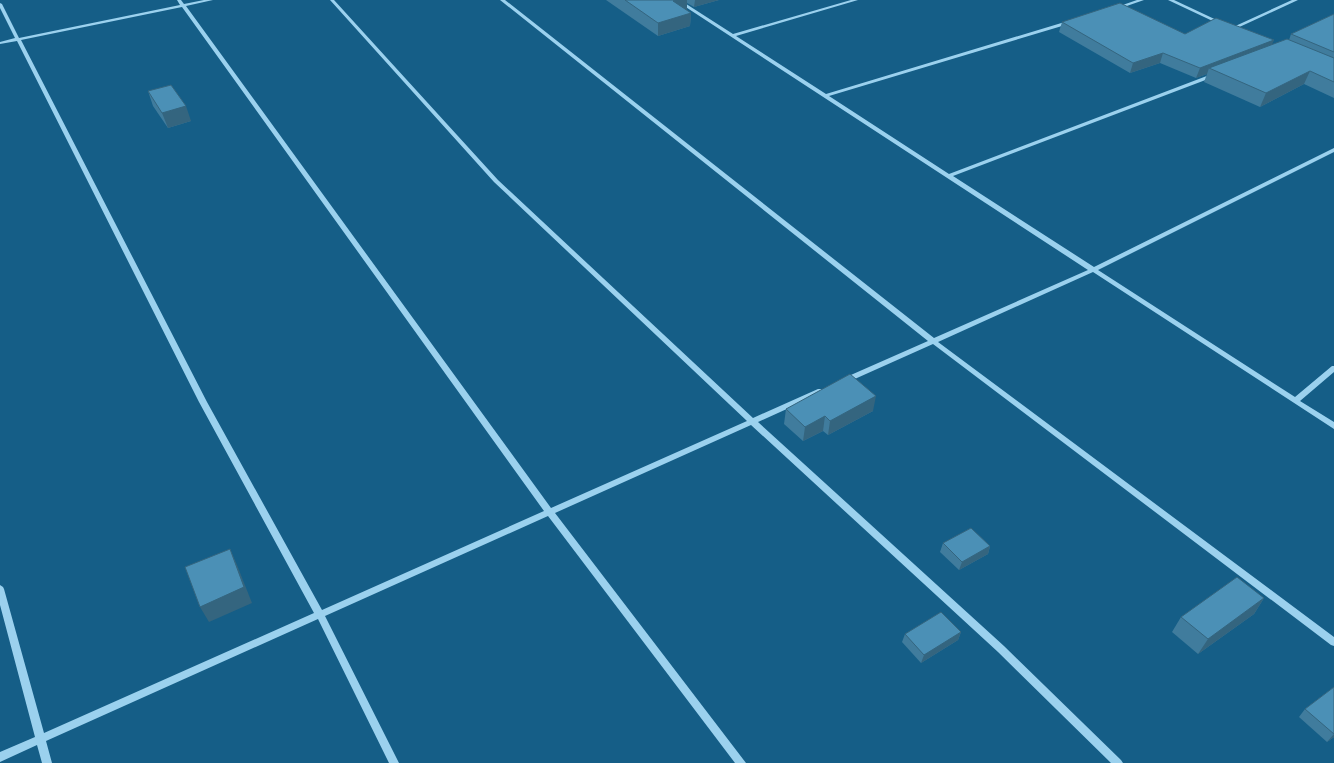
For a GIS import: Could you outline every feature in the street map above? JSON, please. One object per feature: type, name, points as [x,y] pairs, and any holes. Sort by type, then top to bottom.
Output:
[{"type":"street","points":[[0,43],[181,3],[211,0]]},
{"type":"street","points":[[332,0],[496,181],[752,421],[1001,649],[1118,763]]},
{"type":"street","points":[[502,0],[933,341],[1334,642]]},
{"type":"street","points":[[677,0],[1334,426]]},
{"type":"street","points":[[732,36],[856,0]]},
{"type":"street","points":[[1112,9],[1142,0]]},
{"type":"street","points":[[1170,0],[1240,31]]},
{"type":"street","points":[[1233,28],[1296,0]]},
{"type":"street","points":[[181,3],[549,511],[741,763]]},
{"type":"street","points":[[0,4],[203,402],[319,613],[394,763]]},
{"type":"street","points":[[825,96],[1074,21]]},
{"type":"street","points":[[949,176],[1222,72]]},
{"type":"street","points":[[839,383],[1093,270],[1334,150]]},
{"type":"street","points":[[1295,401],[1334,368]]},
{"type":"street","points":[[0,756],[825,389]]},
{"type":"street","points":[[0,589],[47,763]]},
{"type":"building","points":[[625,0],[675,0],[673,1],[691,13],[658,23]]},
{"type":"building","points":[[1120,3],[1185,34],[1216,18],[1274,40],[1200,68],[1163,53],[1133,63],[1062,22]]},
{"type":"building","points":[[1334,14],[1334,52],[1291,34]]},
{"type":"building","points":[[1287,39],[1334,58],[1334,82],[1310,71],[1266,93],[1209,68]]},
{"type":"building","points":[[171,85],[186,106],[162,113],[148,91]]},
{"type":"building","points":[[850,374],[876,396],[830,421],[825,416],[805,427],[786,409]]},
{"type":"building","points":[[971,528],[990,546],[962,562],[943,543]]},
{"type":"building","points":[[230,549],[244,587],[200,607],[185,567]]},
{"type":"building","points":[[1237,577],[1264,598],[1208,639],[1181,617]]},
{"type":"building","points":[[941,612],[961,632],[924,655],[905,634]]},
{"type":"building","points":[[1334,687],[1334,734],[1305,709]]}]
